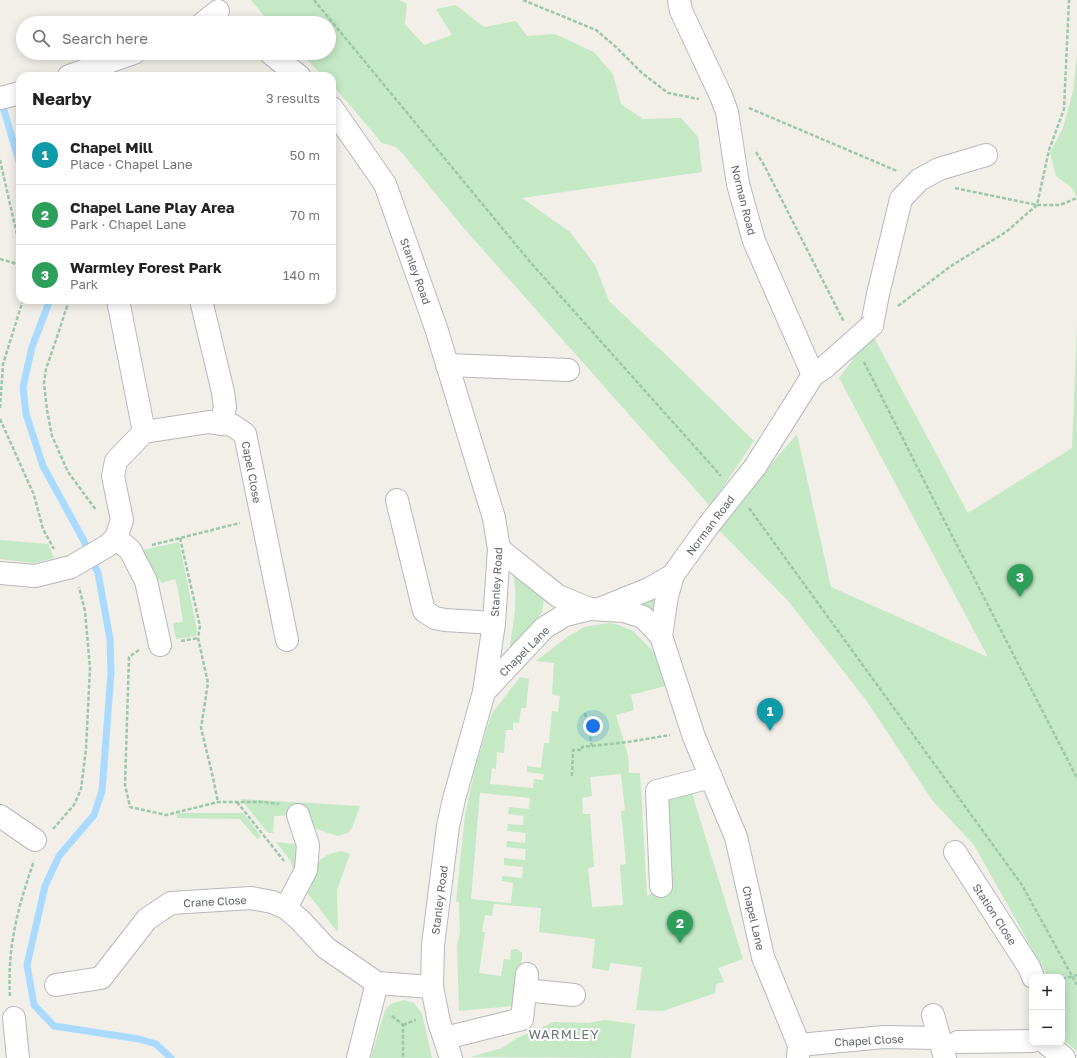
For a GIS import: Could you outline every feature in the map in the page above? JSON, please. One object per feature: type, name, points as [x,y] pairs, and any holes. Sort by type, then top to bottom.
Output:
[{"type":"street","name":"Norman Road","points":[[661,636],[667,596],[673,575],[708,526],[755,467],[820,371],[754,241],[738,184],[727,112],[681,11],[679,0]]},
{"type":"street","points":[[80,72],[114,60]]},
{"type":"street","points":[[279,60],[294,72]]},
{"type":"street","points":[[0,98],[16,93]]},
{"type":"street","name":"Stanley Road","points":[[336,114],[385,184],[425,296],[447,365],[494,518],[499,549],[494,623],[484,692],[454,799],[448,826],[433,945],[432,987],[439,1022],[452,1058]]},
{"type":"street","points":[[820,371],[872,325],[901,200],[918,180],[939,169],[986,155]]},
{"type":"street","points":[[119,304],[144,432],[116,461],[113,476],[122,520],[118,545],[146,581],[160,645]]},
{"type":"street","points":[[202,304],[223,392],[225,407],[221,424]]},
{"type":"street","points":[[447,365],[568,370]]},
{"type":"street","name":"Capel Close","points":[[144,432],[209,422],[232,425],[245,434],[287,640]]},
{"type":"street","points":[[397,500],[424,611],[435,618],[440,619],[494,623]]},
{"type":"street","points":[[0,573],[35,576],[66,568],[118,545]]},
{"type":"street","name":"Chapel Lane","points":[[499,549],[558,596],[594,609]]},
{"type":"street","name":"Norman Road","points":[[594,609],[649,589],[673,575]]},
{"type":"street","name":"Chapel Lane","points":[[484,692],[544,628],[565,615],[594,609],[624,611],[643,617],[661,636],[693,732],[736,837],[763,957],[798,1051]]},
{"type":"street","points":[[661,886],[657,791],[711,778]]},
{"type":"street","points":[[286,908],[306,870],[308,845],[298,815]]},
{"type":"street","points":[[2,823],[40,844]]},
{"type":"street","name":"Station Close","points":[[956,852],[1029,967],[1032,974]]},
{"type":"street","name":"Crane Close","points":[[56,985],[101,978],[147,919],[171,903],[251,898],[272,902],[286,908],[300,920],[326,948],[375,990]]},
{"type":"street","points":[[445,1038],[522,1019],[526,982],[574,995]]},
{"type":"street","points":[[358,1058],[375,990],[432,987]]},
{"type":"street","points":[[932,1015],[947,1046],[1029,1041]]},
{"type":"street","points":[[14,1018],[18,1058]]},
{"type":"street","name":"Chapel Close","points":[[798,1051],[884,1038],[947,1046]]},
{"type":"street","points":[[1050,1046],[1064,1058]]},
{"type":"path","points":[[314,0],[327,16]]},
{"type":"path","points":[[524,0],[596,30],[616,47],[642,73],[668,93],[699,99],[721,96],[918,180],[1037,205],[1060,205],[1077,198]]},
{"type":"path","points":[[872,325],[951,266],[1006,232],[1037,205],[1049,150],[1064,109],[1069,0]]},
{"type":"path","points":[[336,27],[531,263],[725,480]]},
{"type":"path","points":[[0,160],[16,230]]},
{"type":"path","points":[[764,165],[846,326]]},
{"type":"path","points":[[0,259],[16,265]]},
{"type":"path","points":[[0,408],[3,364],[22,304]]},
{"type":"path","points":[[68,304],[46,369],[44,383],[52,436],[68,472],[118,545],[180,538],[262,518]]},
{"type":"path","points":[[861,356],[951,535],[1077,778]]},
{"type":"path","points":[[0,419],[34,496],[43,528],[66,568],[78,582],[85,611],[90,668],[86,749],[81,789],[74,805],[40,844],[17,916],[10,950],[9,978],[10,1002],[14,1018]]},
{"type":"path","points":[[746,504],[1022,885],[1077,985]]},
{"type":"path","points":[[180,538],[200,626],[198,638],[208,684],[202,728],[218,802]]},
{"type":"path","points":[[198,638],[139,650],[129,657],[125,785],[130,807],[166,815],[218,802],[264,802],[291,805],[298,815]]},
{"type":"path","points":[[586,713],[592,747]]},
{"type":"path","points":[[572,776],[573,750],[582,750],[582,747],[592,747],[693,732]]},
{"type":"path","points":[[236,802],[284,861]]},
{"type":"path","points":[[1065,978],[1077,974]]},
{"type":"path","points":[[375,990],[403,1025],[403,1058]]},
{"type":"green space","points":[[251,0],[399,0],[407,4],[405,24],[424,45],[452,35],[436,9],[456,5],[484,27],[516,21],[527,36],[555,34],[594,52],[613,74],[621,104],[643,119],[681,118],[698,137],[702,172],[522,198],[570,232],[595,265],[609,301],[754,441],[710,506],[462,226],[403,154],[396,147],[382,143],[336,89],[336,72],[319,72],[307,60],[336,60],[336,16],[264,16]]},
{"type":"green space","points":[[1077,54],[1077,198],[1072,188],[1056,176],[1050,153],[1063,128],[1073,91]]},
{"type":"green space","points":[[1077,325],[1077,1051],[1065,1041],[1065,974],[1046,974],[974,845],[932,800],[866,700],[789,602],[717,528],[797,434],[831,587],[988,657],[839,378],[872,334],[968,513],[1072,448]]},
{"type":"green space","points":[[0,540],[48,544],[54,558],[34,563],[0,559]]},
{"type":"green space","points":[[179,542],[197,630],[196,636],[176,639],[173,623],[183,622],[175,579],[162,583],[151,568],[143,550]]},
{"type":"green space","points":[[511,567],[544,598],[542,612],[508,655],[515,611],[514,578]]},
{"type":"green space","points":[[663,588],[659,617],[635,604]]},
{"type":"green space","points":[[609,623],[619,625],[633,631],[652,650],[661,664],[665,686],[631,695],[634,710],[616,715],[628,756],[629,773],[640,773],[647,896],[666,888],[663,797],[691,790],[743,959],[718,968],[724,982],[716,984],[715,993],[663,1011],[636,1010],[642,967],[610,963],[609,971],[592,968],[595,939],[539,932],[541,908],[494,904],[492,916],[485,915],[482,932],[485,932],[479,973],[501,976],[504,959],[510,960],[511,950],[517,949],[522,953],[513,1006],[459,1011],[457,945],[460,933],[459,902],[456,902],[465,815],[476,765],[490,719],[493,712],[520,677],[529,679],[526,708],[521,708],[519,723],[513,723],[513,730],[506,730],[504,753],[497,752],[496,769],[492,768],[490,784],[533,788],[534,779],[543,780],[544,774],[527,772],[527,766],[541,768],[544,743],[549,743],[552,711],[558,712],[560,696],[552,694],[554,663],[536,661],[566,638],[584,627]],"holes":[[[621,774],[625,810],[621,811],[626,864],[620,865],[623,905],[592,907],[588,868],[594,867],[590,814],[583,814],[582,798],[592,796],[590,777]],[[480,792],[530,798],[529,809],[509,807],[508,814],[524,816],[523,825],[508,824],[507,831],[526,833],[525,843],[507,841],[506,847],[526,849],[525,860],[504,858],[504,865],[523,867],[522,878],[502,876],[502,881],[513,883],[511,903],[471,899]]]},
{"type":"green space","points":[[241,799],[360,806],[352,828],[348,833],[338,836],[313,828],[293,815],[274,816],[273,833],[268,833]]},
{"type":"green space","points":[[177,813],[243,813],[261,836],[257,839],[240,819],[177,818]]},
{"type":"green space","points":[[276,842],[297,844],[297,879],[290,860]]},
{"type":"green space","points":[[342,851],[350,854],[337,890],[338,932],[307,893],[309,877],[316,864],[326,856]]},
{"type":"green space","points":[[404,1000],[414,1003],[422,1014],[432,1058],[371,1058],[385,1010],[391,1004]]},
{"type":"green space","points":[[605,1020],[635,1024],[631,1058],[470,1057],[502,1048],[517,1038],[554,1022],[589,1023]]},
{"type":"waterway","points":[[1,100],[16,151]]},
{"type":"waterway","points":[[48,304],[32,347],[23,387],[26,414],[43,466],[84,541],[98,573],[110,639],[111,673],[102,791],[94,815],[59,856],[45,886],[27,965],[34,1005],[54,1026],[139,1039],[156,1044],[171,1058]]},
{"type":"place","name":"Warmley Forest Park","points":[[1020,597]]},
{"type":"place","name":"Chapel Mill","points":[[770,731]]},
{"type":"place","name":"Chapel Lane Play Area","points":[[680,943]]},
{"type":"district","name":"WARMLEY","points":[[564,1034]]}]
